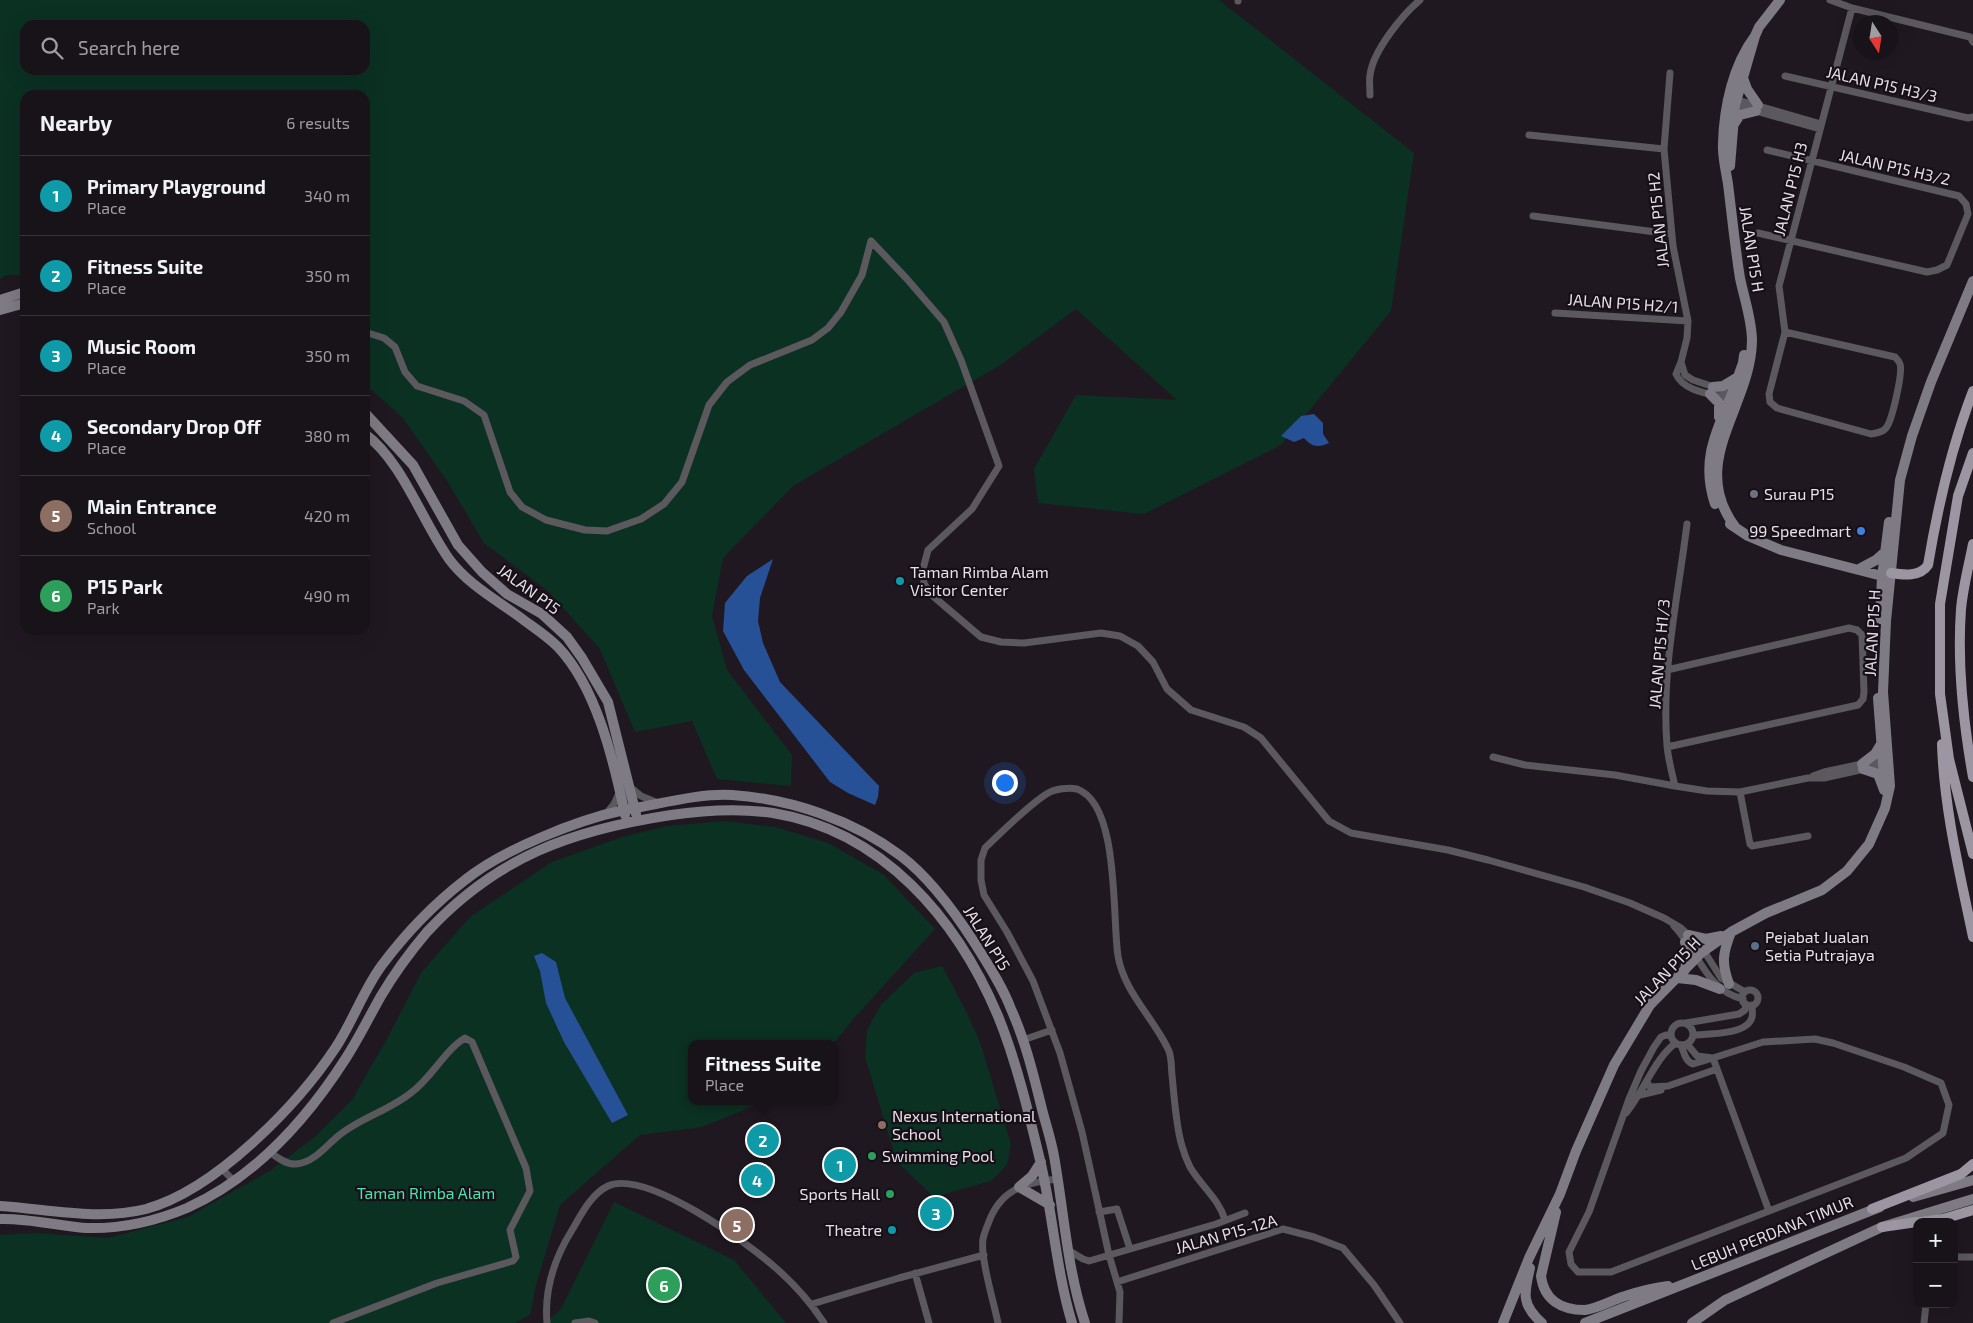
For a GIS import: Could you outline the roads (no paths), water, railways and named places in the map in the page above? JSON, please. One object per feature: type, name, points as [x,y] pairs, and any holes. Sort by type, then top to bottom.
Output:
[{"type":"main road","points":[[1889,575],[1917,574],[1924,571],[1928,565],[1945,476],[1960,425],[1973,391]]},
{"type":"main road","points":[[1973,453],[1958,496],[1940,604],[1942,772],[1955,852],[1973,937]]},
{"type":"main road","points":[[1973,544],[1962,608],[1960,668],[1964,724],[1973,777]]},
{"type":"main road","points":[[1940,694],[1950,759],[1973,854]]},
{"type":"main road","points":[[1964,724],[1973,752]]},
{"type":"main road","points":[[1872,1209],[1961,1174],[1973,1164]]},
{"type":"main road","points":[[1947,1218],[1973,1210]]},
{"type":"main road","points":[[1882,1227],[1913,1223]]},
{"type":"street","points":[[1370,95],[1370,74],[1378,54],[1396,26],[1420,0]]},
{"type":"street","name":"JALAN P15 H","points":[[1728,185],[1734,124],[1732,102],[1743,77],[1759,27],[1780,0]]},
{"type":"street","points":[[1830,0],[1852,8],[1970,37],[1973,42]]},
{"type":"street","name":"JALAN P15 H3","points":[[1785,332],[1896,357],[1900,364],[1900,373],[1896,399],[1886,428],[1879,433],[1871,434],[1776,408],[1770,402],[1769,394],[1785,332],[1779,286],[1852,8]]},
{"type":"street","name":"JALAN P15 H","points":[[1755,36],[1744,50],[1737,64],[1732,102],[1723,144],[1734,239],[1752,340],[1750,363],[1735,397],[1718,426],[1711,448],[1708,468],[1710,490],[1722,520],[1755,540],[1781,550],[1889,575]]},
{"type":"street","name":"JALAN P15 H2","points":[[1670,73],[1664,149],[1670,197],[1671,234],[1688,321],[1688,338],[1681,362],[1685,375],[1712,390],[1735,397]]},
{"type":"street","name":"JALAN P15 H3/3","points":[[1785,76],[1832,85],[1968,118],[1973,117]]},
{"type":"street","points":[[1734,124],[1740,115],[1758,108],[1747,89],[1743,77]]},
{"type":"street","name":"JALAN P15 H3","points":[[1732,102],[1820,126]]},
{"type":"street","points":[[1529,135],[1664,149]]},
{"type":"street","name":"JALAN P15 H3/2","points":[[1758,233],[1927,272],[1937,270],[1946,265],[1968,214],[1966,204],[1959,196],[1767,150]]},
{"type":"street","points":[[1533,216],[1671,234]]},
{"type":"street","points":[[370,334],[384,338],[394,347],[406,372],[417,386],[464,401],[484,415],[510,492],[522,506],[546,520],[585,530],[607,531],[641,519],[664,504],[682,482],[709,405],[727,382],[750,365],[812,340],[828,328],[841,312],[862,275],[871,241],[907,278],[944,322],[958,352],[999,466],[972,509],[928,550],[923,568],[924,584],[940,602],[981,637],[1001,642],[1024,643],[1100,633],[1120,636],[1138,646],[1153,662],[1167,690],[1190,710],[1244,727],[1261,738],[1329,821],[1351,833],[1448,850],[1534,872],[1630,903],[1668,921],[1701,954],[1709,976],[1725,986],[1734,997],[1746,1000]]},
{"type":"street","name":"JALAN P15 H","points":[[1503,1323],[1529,1258],[1560,1194],[1576,1151],[1614,1065],[1650,1005],[1701,954],[1729,933],[1766,913],[1822,890],[1847,872],[1869,844],[1885,808],[1890,786],[1881,744],[1877,691],[1881,591],[1889,575],[1884,552],[1894,494],[1931,382],[1973,282]]},
{"type":"street","points":[[0,300],[20,294]]},
{"type":"street","points":[[0,310],[20,304]]},
{"type":"street","name":"JALAN P15 H2/1","points":[[1555,313],[1688,321]]},
{"type":"street","name":"JALAN P15 H","points":[[1736,528],[1722,506],[1717,488],[1716,469],[1743,363],[1748,317]]},
{"type":"street","points":[[1718,426],[1720,403],[1712,390],[1724,386],[1738,377]]},
{"type":"street","name":"JALAN P15","points":[[370,418],[413,465],[458,545],[482,572],[507,594],[542,614],[567,637],[582,658],[608,702],[625,789],[624,810],[626,824]]},
{"type":"street","name":"JALAN P15","points":[[370,438],[394,466],[428,527],[451,560],[484,592],[558,647],[580,676],[625,789],[635,809],[637,821]]},
{"type":"street","name":"JALAN P15 H","points":[[1869,844],[1884,790],[1886,761],[1884,692],[1886,621],[1889,575],[1900,480]]},
{"type":"street","name":"JALAN P15 H1/3","points":[[1675,786],[1667,747],[1667,670],[1687,524]]},
{"type":"street","points":[[1881,591],[1875,582],[1860,569],[1876,560],[1884,552]]},
{"type":"street","points":[[1667,670],[1849,628],[1857,630],[1862,635],[1864,692],[1863,699],[1858,705],[1667,747]]},
{"type":"street","points":[[1862,767],[1875,754],[1881,744]]},
{"type":"street","points":[[1493,757],[1525,765],[1615,775],[1707,791],[1740,792],[1808,778],[1824,772],[1862,767],[1886,761]]},
{"type":"street","points":[[1862,767],[1878,774],[1884,790]]},
{"type":"street","points":[[1119,1323],[1120,1292],[1109,1255],[1082,1132],[1052,1030],[1034,981],[984,895],[981,880],[981,860],[985,848],[1049,792],[1064,788],[1078,789],[1089,798],[1101,815],[1113,869],[1118,959],[1127,983],[1170,1052],[1182,1144],[1190,1168],[1222,1208],[1226,1220]]},
{"type":"street","points":[[606,814],[625,789],[661,804]]},
{"type":"street","points":[[1740,792],[1750,844],[1752,846],[1808,836]]},
{"type":"street","name":"JALAN P15","points":[[635,809],[730,795],[770,800],[820,813],[867,834],[902,857],[953,910],[987,962],[1011,1007],[1023,1040],[1054,1155],[1073,1283],[1085,1323]]},
{"type":"street","points":[[0,1206],[108,1215],[146,1208],[185,1192],[250,1146],[306,1086],[336,1047],[381,966],[409,931],[466,879],[534,841],[606,814],[635,809]]},
{"type":"street","name":"JALAN P15","points":[[0,1218],[87,1228],[122,1226],[158,1218],[188,1207],[234,1181],[294,1127],[336,1073],[405,959],[427,933],[474,888],[530,853],[567,839],[637,821],[696,812],[727,810],[771,813],[801,819],[862,845],[889,865],[942,917],[964,948],[998,1017],[1018,1080],[1041,1162],[1064,1294],[1072,1323]]},
{"type":"street","points":[[466,879],[474,888]]},
{"type":"street","points":[[942,917],[953,910]]},
{"type":"street","points":[[1687,939],[1706,939],[1729,933],[1723,968],[1725,986]]},
{"type":"street","points":[[1685,970],[1688,951],[1687,939]]},
{"type":"street","points":[[1677,978],[1725,986]]},
{"type":"street","points":[[1679,1042],[1666,1035],[1661,1037],[1641,1071],[1589,1212],[1569,1252],[1571,1264],[1578,1272],[1611,1272],[1906,1158],[1943,1133],[1949,1105],[1941,1083],[1904,1067],[1833,1043],[1815,1039],[1764,1042],[1693,1064],[1689,1062],[1679,1042],[1675,1026],[1739,1014],[1745,1010],[1746,1000]]},
{"type":"street","points":[[1623,1117],[1640,1095],[1663,1056],[1679,1042],[1694,1035],[1730,1032],[1746,1026],[1752,1018],[1746,1000]]},
{"type":"street","points":[[1686,1023],[1692,1028],[1694,1035]]},
{"type":"street","points":[[1023,1040],[1052,1030]]},
{"type":"street","points":[[269,1151],[283,1161],[296,1164],[322,1152],[337,1136],[359,1121],[412,1093],[434,1071],[455,1044],[465,1038],[472,1042],[526,1168],[530,1191],[510,1230],[516,1257],[513,1261],[437,1283],[334,1323]]},
{"type":"street","points":[[1713,1058],[1769,1211]]},
{"type":"street","points":[[1640,1095],[1659,1091],[1717,1069]]},
{"type":"street","points":[[1647,1082],[1650,1088],[1668,1086]]},
{"type":"street","points":[[998,1323],[984,1255],[983,1239],[991,1215],[1006,1194],[1019,1187],[1032,1176],[1041,1162]]},
{"type":"street","points":[[221,1168],[234,1181]]},
{"type":"street","points":[[1019,1187],[1057,1179]]},
{"type":"street","name":"LEBUH PERDANA TIMUR","points":[[1585,1323],[1872,1209],[1973,1180]]},
{"type":"street","points":[[547,1323],[546,1295],[564,1243],[598,1193],[616,1184],[629,1184],[649,1190],[692,1209],[724,1229],[777,1269],[812,1304],[824,1323]]},
{"type":"street","points":[[1019,1187],[1050,1205]]},
{"type":"street","points":[[1560,1194],[1541,1276],[1542,1286],[1547,1296],[1554,1303],[1559,1306],[1586,1310],[1652,1288],[1685,1283]]},
{"type":"street","points":[[1692,1323],[1725,1300],[1882,1227],[1973,1199]]},
{"type":"street","points":[[1100,1212],[1117,1209],[1130,1249]]},
{"type":"street","points":[[1068,1250],[1089,1261],[1245,1213]]},
{"type":"street","name":"JALAN P15-12A","points":[[1117,1282],[1283,1229],[1314,1236],[1343,1248],[1374,1284],[1400,1323]]},
{"type":"street","name":"JALAN P15 H","points":[[1536,1243],[1527,1283],[1526,1297],[1530,1313],[1542,1323]]},
{"type":"street","points":[[812,1304],[984,1255]]},
{"type":"street","points":[[1958,1257],[1973,1257]]},
{"type":"street","points":[[916,1273],[929,1323]]},
{"type":"street","points":[[1924,1323],[1926,1308]]},
{"type":"street","points":[[575,1323],[589,1321],[595,1323]]},
{"type":"water","points":[[1314,414],[1323,423],[1323,434],[1329,443],[1315,446],[1304,438],[1294,442],[1281,436],[1301,416]]},
{"type":"water","points":[[773,559],[760,598],[758,621],[763,643],[780,682],[879,786],[875,805],[848,793],[830,782],[744,670],[723,631],[725,603],[747,576]]},
{"type":"water","points":[[542,953],[556,962],[565,998],[628,1115],[612,1123],[564,1042],[546,1003],[540,971],[534,956]]},
{"type":"place","name":"Surau P15","points":[[1754,494]]},
{"type":"place","name":"99 Speedmart","points":[[1861,531]]},
{"type":"place","name":"Taman Rimba Alam Visitor Center","points":[[900,581]]},
{"type":"place","name":"Pejabat Jualan Setia Putrajaya","points":[[1755,946]]},
{"type":"place","name":"Nexus International School","points":[[882,1125]]},
{"type":"place","name":"Fitness Suite","points":[[763,1140]]},
{"type":"place","name":"Swimming Pool","points":[[872,1156]]},
{"type":"place","name":"Primary Playground","points":[[840,1165]]},
{"type":"place","name":"Secondary Drop Off","points":[[757,1180]]},
{"type":"place","name":"Sports Hall","points":[[890,1194]]},
{"type":"place","name":"Music Room","points":[[936,1213]]},
{"type":"place","name":"Main Entrance","points":[[737,1225]]},
{"type":"place","name":"Theatre","points":[[892,1230]]},
{"type":"place","name":"P15 Park","points":[[664,1285]]},
{"type":"park label","name":"Taman Rimba Alam","points":[[426,1193]]}]
